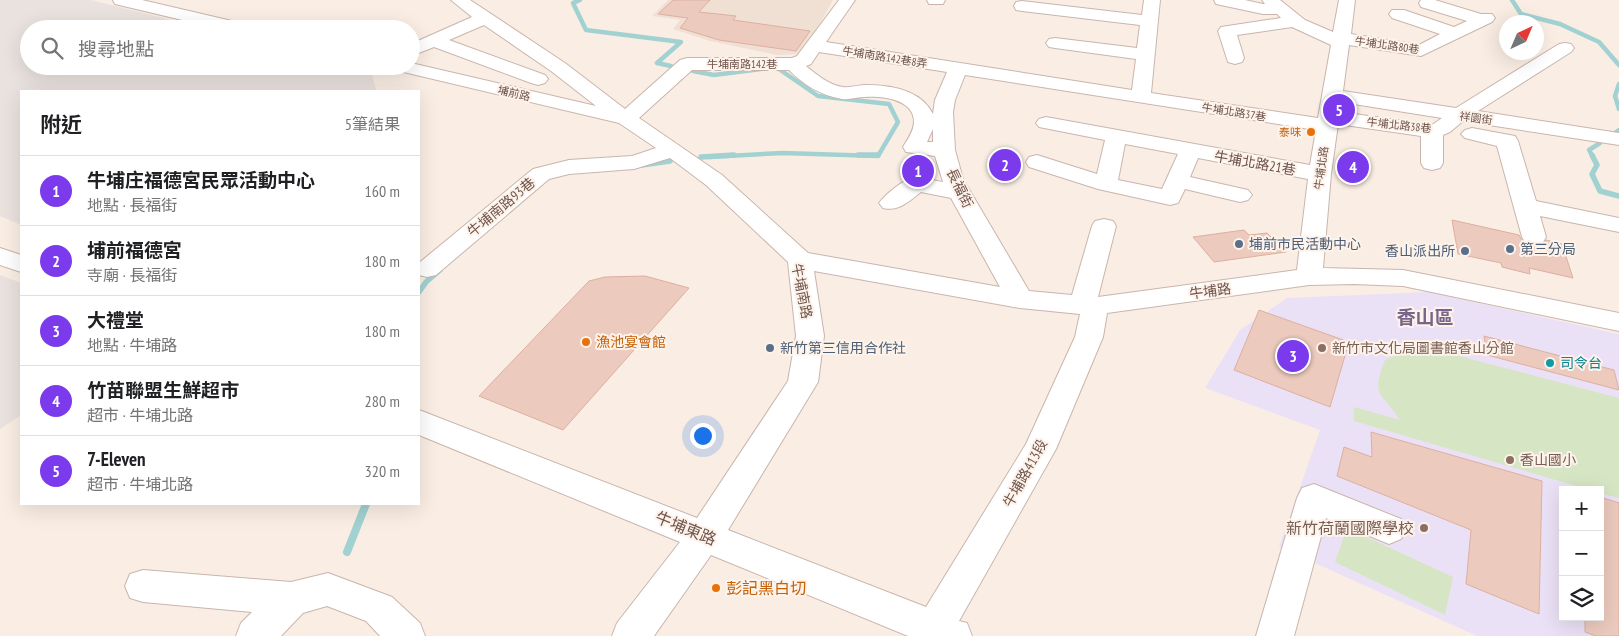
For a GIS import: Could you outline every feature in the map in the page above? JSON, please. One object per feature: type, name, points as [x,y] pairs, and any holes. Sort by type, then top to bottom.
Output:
[{"type":"street","points":[[122,0],[205,20]]},
{"type":"street","name":"牛埔南路","points":[[459,0],[558,67],[626,119],[714,180],[800,260],[810,336],[803,382],[705,536],[631,636]]},
{"type":"street","name":"牛埔南路142巷","points":[[626,119],[687,64],[794,64],[804,60],[847,0]]},
{"type":"street","points":[[1141,97],[1152,0]]},
{"type":"street","points":[[1222,0],[1263,9],[1275,4]]},
{"type":"street","name":"牛埔北路","points":[[1309,277],[1320,174],[1347,0]]},
{"type":"street","name":"牛埔北路80巷","points":[[1275,4],[1295,21],[1320,35],[1340,40],[1421,51],[1484,19],[1428,3]]},
{"type":"street","points":[[1022,6],[1150,21]]},
{"type":"street","points":[[1398,14],[1456,34]]},
{"type":"street","points":[[420,47],[484,18]]},
{"type":"street","points":[[1235,58],[1226,31],[1295,21]]},
{"type":"street","points":[[434,40],[538,79]]},
{"type":"street","points":[[1055,43],[1146,54]]},
{"type":"street","name":"牛埔南路142巷8弄","points":[[813,46],[958,68]]},
{"type":"street","points":[[1432,164],[1444,125],[1565,48]]},
{"type":"street","points":[[794,64],[820,86],[844,93],[863,91],[889,92],[909,99],[921,110],[924,123],[914,147],[944,150]]},
{"type":"street","name":"牛埔北路37巷","points":[[958,68],[1141,97],[1328,122]]},
{"type":"street","name":"長福街","points":[[958,68],[945,100],[943,112],[944,150],[952,179],[1020,299]]},
{"type":"street","name":"埔前路","points":[[420,70],[626,119]]},
{"type":"street","name":"祥園街","points":[[1333,95],[1444,125],[1619,139]]},
{"type":"street","name":"牛埔北路38巷","points":[[1328,122],[1444,125]]},
{"type":"street","name":"牛埔北路21巷","points":[[1046,124],[1320,174]]},
{"type":"street","points":[[1444,125],[1507,141],[1534,237]]},
{"type":"street","points":[[1106,184],[1116,137]]},
{"type":"street","name":"牛埔南路93巷","points":[[427,269],[541,174],[569,167],[634,162],[673,150]]},
{"type":"street","points":[[1037,162],[1106,184],[1170,198],[1190,151]]},
{"type":"street","points":[[1178,181],[1240,195]]},
{"type":"street","points":[[891,203],[917,184],[960,193]]},
{"type":"street","points":[[1526,206],[1619,225]]},
{"type":"street","name":"牛埔路413段","points":[[939,634],[1040,449],[1089,337],[1088,306],[1104,226]]},
{"type":"street","points":[[0,256],[20,264]]},
{"type":"street","name":"牛埔路","points":[[800,260],[1020,299],[1088,306],[1309,277],[1403,278],[1619,322]]},
{"type":"street","name":"牛埔東路","points":[[420,422],[705,536],[939,634]]},
{"type":"street","points":[[1275,636],[1314,498],[1389,529]]},
{"type":"street","points":[[142,586],[291,599],[328,590],[379,610],[406,636]]},
{"type":"street","points":[[255,636],[291,599]]},
{"type":"shaded area","points":[[0,0],[91,0],[172,20],[20,20],[20,75],[372,75],[376,90],[20,90],[20,225],[0,216]]},
{"type":"shaded area","points":[[668,0],[833,0],[803,54],[777,55],[710,41],[673,29],[680,20],[652,16]]},
{"type":"shaded area","points":[[0,275],[20,283],[20,416],[0,429]]},
{"type":"shaded area","name":"香山國小","points":[[1429,292],[1619,334],[1619,636],[1477,636],[1279,547],[1320,430],[1205,388],[1240,330],[1287,298]]},
{"type":"green space","points":[[1436,350],[1619,398],[1619,498],[1604,494],[1604,486],[1576,486],[1354,421],[1354,407],[1400,420],[1380,393],[1378,381],[1385,360],[1406,351]]},
{"type":"green space","points":[[1347,528],[1453,577],[1445,615],[1335,562]]},
{"type":"building","points":[[673,0],[710,0],[699,12],[736,16],[733,20],[810,31],[796,51],[719,40],[680,28],[688,18],[658,14]]},
{"type":"building","name":"第三分局","points":[[1452,220],[1519,235],[1523,243],[1534,246],[1543,244],[1546,240],[1562,244],[1573,278],[1529,268],[1530,274],[1502,267],[1501,263],[1458,254]]},
{"type":"building","name":"埔前市民活動中心","points":[[1244,230],[1249,235],[1267,233],[1286,252],[1214,262],[1193,237]]},
{"type":"building","name":"漁池宴會館","points":[[645,276],[689,288],[563,430],[479,396],[589,281],[605,277]]},
{"type":"building","points":[[1259,310],[1349,342],[1330,407],[1234,370]]},
{"type":"building","name":"司令台","points":[[1484,336],[1614,370],[1619,390],[1487,355]]},
{"type":"building","points":[[1371,432],[1542,481],[1539,614],[1466,584],[1471,530],[1337,476],[1344,447],[1372,457]]},
{"type":"building","points":[[1604,498],[1619,503],[1619,636],[1596,636],[1585,632],[1585,621],[1604,621]]},
{"type":"waterway","points":[[580,0],[573,3],[586,30],[681,42],[657,63],[671,66]]},
{"type":"waterway","points":[[1512,0],[1521,14],[1560,24],[1599,42],[1619,65]]},
{"type":"waterway","points":[[709,157],[782,153],[878,156],[898,122],[889,104],[818,96],[776,67]]},
{"type":"waterway","points":[[693,71],[714,75],[761,69]]},
{"type":"waterway","points":[[1619,84],[1615,96],[1619,109]]},
{"type":"waterway","points":[[1615,133],[1619,130]]},
{"type":"waterway","points":[[1593,157],[1589,150],[1600,143]]},
{"type":"waterway","points":[[701,157],[734,155]]},
{"type":"waterway","points":[[858,155],[878,155]]},
{"type":"waterway","points":[[1593,157],[1597,165],[1592,174],[1600,191],[1619,196]]},
{"type":"waterway","points":[[642,165],[670,161]]},
{"type":"waterway","points":[[420,291],[426,282],[440,270]]},
{"type":"waterway","points":[[347,552],[366,505]]},
{"type":"place","name":"7-Eleven","points":[[1339,110]]},
{"type":"place","name":"泰味","points":[[1311,132]]},
{"type":"place","name":"埔前福德宮","points":[[1005,165]]},
{"type":"place","name":"竹苗聯盟生鮮超市","points":[[1353,167]]},
{"type":"place","name":"牛埔庄福德宮民眾活動中心","points":[[918,171]]},
{"type":"place","name":"埔前市民活動中心","points":[[1239,244]]},
{"type":"place","name":"第三分局","points":[[1510,249]]},
{"type":"place","name":"香山派出所","points":[[1465,251]]},
{"type":"place","name":"漁池宴會館","points":[[586,342]]},
{"type":"place","name":"新竹第三信用合作社","points":[[770,348]]},
{"type":"place","name":"新竹市文化局圖書館香山分館","points":[[1322,348]]},
{"type":"place","name":"大禮堂","points":[[1293,356]]},
{"type":"place","name":"司令台","points":[[1550,363]]},
{"type":"place","name":"香山國小","points":[[1510,460]]},
{"type":"place","name":"新竹荷蘭國際學校","points":[[1424,528]]},
{"type":"place","name":"彭記黑白切","points":[[716,588]]},
{"type":"district","name":"香山區","points":[[1425,317]]}]
